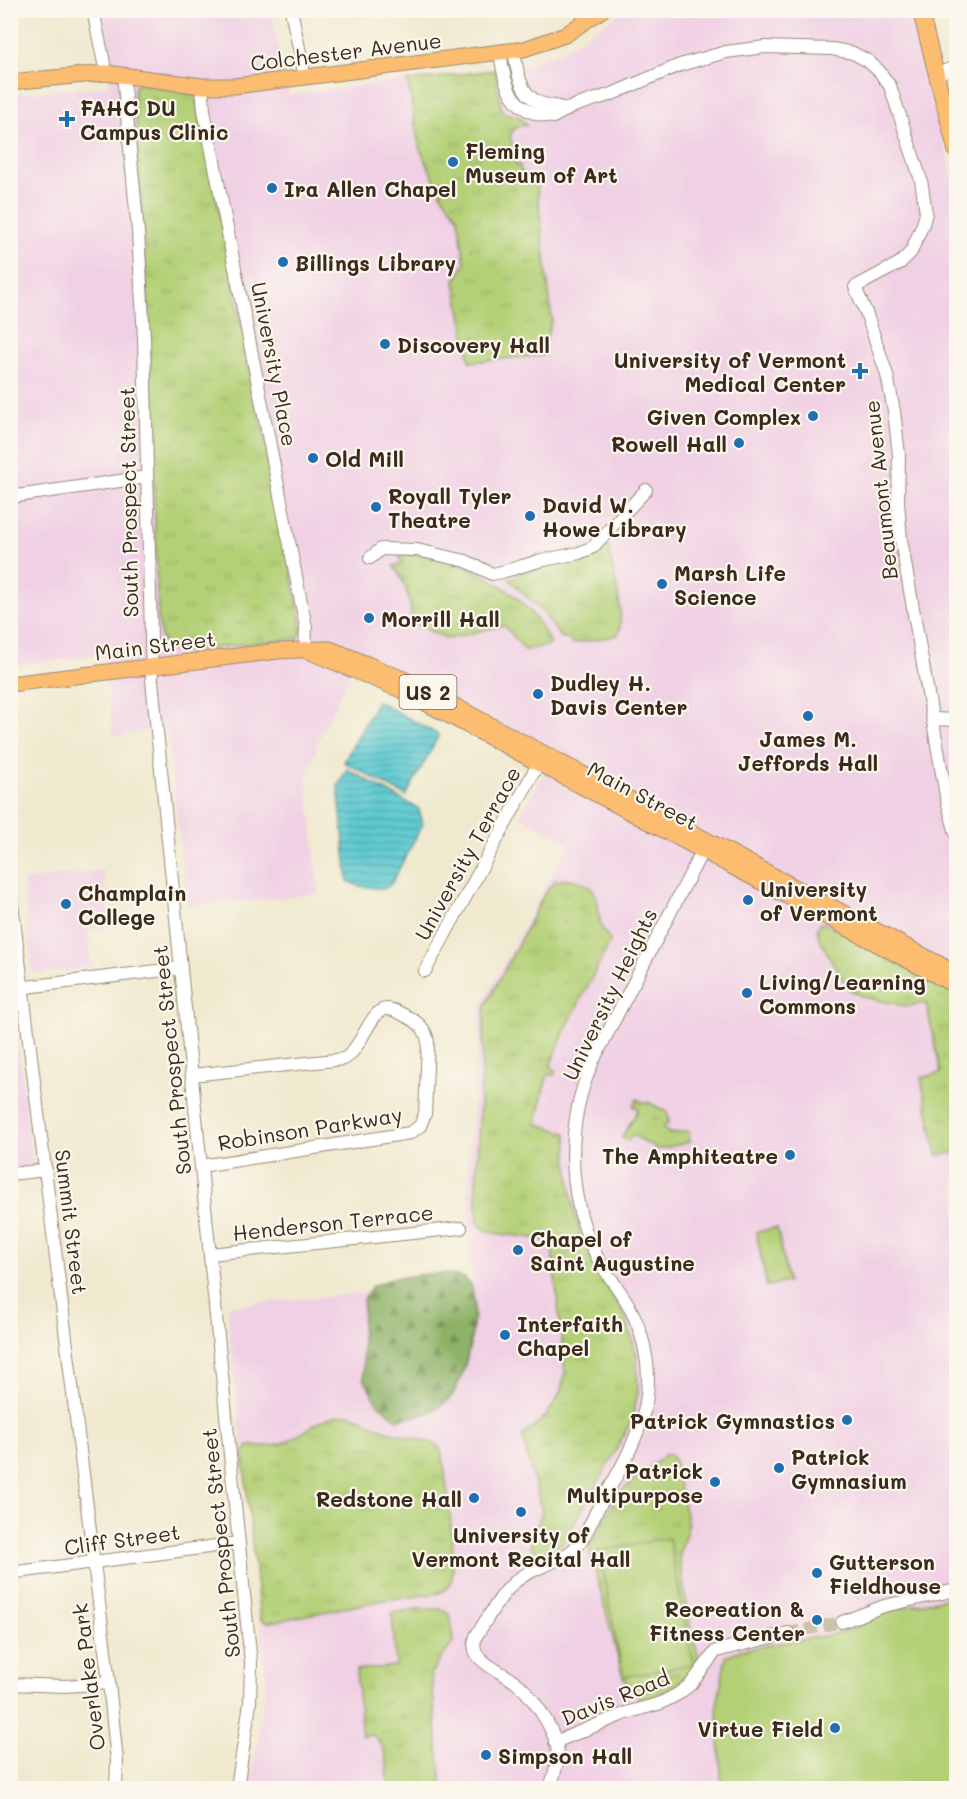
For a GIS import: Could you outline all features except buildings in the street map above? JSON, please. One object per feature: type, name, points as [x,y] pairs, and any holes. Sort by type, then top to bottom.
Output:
[{"type":"main road","name":"Colchester Avenue","points":[[10,82],[106,73],[202,86],[235,86],[534,47],[565,35],[602,10]]},
{"type":"main road","points":[[920,10],[957,151]]},
{"type":"main road","name":"Main Street","points":[[10,684],[278,651],[305,650],[403,691],[541,758],[957,986]]},
{"type":"main road","name":"Main Street","points":[[705,846],[957,973]]},
{"type":"street","points":[[93,10],[106,73]]},
{"type":"street","points":[[291,10],[305,77]]},
{"type":"street","name":"Beaumont Avenue","points":[[507,52],[526,91],[537,102],[566,109],[626,88],[680,65],[726,52],[765,48],[832,49],[853,53],[879,70],[890,86],[921,180],[926,213],[911,252],[894,267],[855,287],[887,375],[899,455],[898,501],[901,540],[946,796],[957,834]]},
{"type":"street","points":[[937,74],[957,67]]},
{"type":"street","name":"South Prospect Street","points":[[123,75],[140,271],[151,666],[250,1651],[251,1684],[237,1788]]},
{"type":"street","name":"University Place","points":[[202,86],[204,110],[220,196],[306,627],[305,650]]},
{"type":"street","points":[[10,497],[147,477]]},
{"type":"street","points":[[370,558],[381,549],[417,550],[466,561],[492,574],[502,572],[539,561],[579,553],[593,547],[646,490]]},
{"type":"street","points":[[934,719],[957,720]]},
{"type":"street","name":"University Terrace","points":[[425,971],[541,758]]},
{"type":"street","name":"University Heights","points":[[555,1742],[531,1697],[519,1685],[479,1657],[475,1652],[474,1642],[514,1582],[567,1554],[578,1545],[618,1474],[642,1419],[648,1382],[644,1346],[634,1316],[602,1265],[585,1228],[574,1168],[574,1126],[584,1084],[593,1061],[705,846]]},
{"type":"street","name":"Summit Street","points":[[10,888],[17,988],[46,1170],[94,1562]]},
{"type":"street","points":[[17,988],[181,968]]},
{"type":"street","name":"Robinson Parkway","points":[[192,1075],[344,1059],[357,1047],[376,1014],[386,1009],[391,1009],[417,1023],[425,1032],[428,1042],[424,1114],[420,1126],[410,1133],[201,1166]]},
{"type":"street","points":[[10,1174],[46,1170]]},
{"type":"street","name":"Henderson Terrace","points":[[210,1254],[461,1228]]},
{"type":"street","name":"Cliff Street","points":[[10,1573],[239,1543]]},
{"type":"street","name":"Overlake Park","points":[[94,1562],[116,1741],[116,1788]]},
{"type":"street","points":[[842,1622],[884,1606],[957,1590]]},
{"type":"street","name":"Davis Road","points":[[550,1788],[557,1758],[555,1742],[626,1713],[660,1703],[678,1694],[691,1684],[716,1651],[788,1633]]},
{"type":"street","points":[[10,1684],[65,1686],[109,1683]]},
{"type":"shaded area","name":"University of Vermont","points":[[102,11],[271,11],[289,95],[528,64],[563,51],[624,11],[909,11],[956,190],[956,1788],[250,1788],[266,1682],[227,1306],[474,1282],[470,1248],[468,1174],[481,1006],[569,844],[520,816],[556,753],[360,654],[321,734],[307,776],[319,894],[187,906],[167,729],[113,736],[104,654],[11,666],[10,94],[109,86],[111,57]]},
{"type":"shaded area","name":"Champlain College","points":[[103,870],[110,928],[88,930],[92,967],[33,974],[23,880]]},
{"type":"shaded area","points":[[13,998],[32,1166],[10,1169],[10,999]]},
{"type":"green space","points":[[495,70],[502,112],[520,117],[527,125],[516,127],[510,135],[516,166],[520,165],[521,172],[536,179],[552,320],[545,343],[545,355],[470,362],[455,281],[465,263],[458,217],[443,197],[419,147],[408,81]]},
{"type":"green space","points":[[139,84],[190,93],[196,98],[302,625],[298,638],[180,652],[167,649],[161,637],[158,620],[148,305],[134,94],[135,86]]},
{"type":"green space","points":[[606,544],[618,592],[620,626],[618,635],[572,644],[569,639],[561,637],[542,611],[509,579],[523,572],[534,570],[536,566],[597,550]]},
{"type":"green space","points":[[405,553],[449,560],[470,568],[499,584],[524,605],[543,630],[550,645],[525,650],[504,625],[448,639],[412,623],[407,593],[402,579],[393,566],[403,564],[399,557],[407,555]]},
{"type":"green space","points":[[569,879],[588,885],[593,890],[596,895],[601,925],[610,942],[564,1032],[550,1067],[556,1070],[554,1075],[548,1074],[537,1124],[567,1133],[573,1205],[580,1234],[595,1268],[625,1316],[637,1355],[638,1393],[631,1421],[563,1543],[539,1555],[531,1546],[529,1531],[538,1524],[542,1512],[522,1435],[545,1416],[557,1400],[564,1382],[565,1372],[552,1248],[550,1243],[541,1239],[493,1233],[482,1228],[478,1222],[476,1181],[485,1007],[545,893],[555,881]]},
{"type":"green space","points":[[820,923],[956,994],[956,1153],[937,1155],[921,1078],[941,1073],[926,1003],[905,1006],[863,997],[850,990],[819,938],[817,929]]},
{"type":"green space","points":[[637,1099],[667,1112],[669,1120],[664,1130],[668,1131],[668,1134],[689,1131],[690,1142],[656,1150],[655,1147],[632,1135],[628,1141],[622,1137],[638,1110],[633,1106]]},
{"type":"green space","points":[[777,1228],[788,1282],[767,1286],[756,1232]]},
{"type":"green space","points":[[448,1274],[465,1278],[471,1287],[474,1315],[469,1347],[460,1378],[454,1391],[443,1405],[417,1416],[397,1419],[378,1404],[364,1379],[363,1300],[372,1286],[394,1278]]},
{"type":"green space","points":[[350,1414],[387,1431],[435,1444],[440,1449],[445,1469],[453,1544],[450,1584],[442,1592],[435,1594],[384,1600],[267,1623],[260,1619],[243,1454],[248,1446],[281,1444],[323,1420]]},
{"type":"green space","points":[[670,1454],[674,1460],[688,1525],[679,1560],[692,1634],[700,1662],[675,1686],[644,1700],[640,1699],[623,1677],[589,1547],[619,1493],[665,1455]]},
{"type":"green space","points":[[669,1538],[693,1664],[623,1677],[599,1551]]},
{"type":"green space","points":[[956,1596],[956,1788],[722,1788],[717,1706],[726,1656],[741,1650],[846,1632],[891,1610]]},
{"type":"green space","points":[[416,1609],[442,1609],[450,1615],[454,1641],[431,1673],[442,1788],[388,1788],[384,1752],[378,1739],[373,1735],[362,1736],[356,1670],[396,1666],[392,1613]]},
{"type":"water","points":[[377,701],[439,735],[406,796],[344,762]]},
{"type":"water","points":[[347,769],[419,809],[423,824],[391,884],[384,889],[359,886],[348,881],[338,786]]},
{"type":"tunnel","points":[[788,1633],[842,1622]]},
{"type":"place","name":"FAHC DU Campus Clinic","points":[[67,119]]},
{"type":"place","name":"Fleming Museum of Art","points":[[453,162]]},
{"type":"place","name":"Ira Allen Chapel","points":[[272,188]]},
{"type":"place","name":"Billings Library","points":[[283,262]]},
{"type":"place","name":"Discovery Hall","points":[[385,344]]},
{"type":"place","name":"University of Vermont Medical Center","points":[[860,371]]},
{"type":"place","name":"Given Complex","points":[[813,416]]},
{"type":"place","name":"Rowell Hall","points":[[739,443]]},
{"type":"place","name":"Old Mill","points":[[313,458]]},
{"type":"place","name":"Royall Tyler Theatre","points":[[376,507]]},
{"type":"place","name":"David W. Howe Library","points":[[530,516]]},
{"type":"place","name":"Marsh Life Science","points":[[662,584]]},
{"type":"place","name":"Morrill Hall","points":[[369,618]]},
{"type":"place","name":"Dudley H. Davis Center","points":[[538,694]]},
{"type":"place","name":"James M. Jeffords Hall","points":[[808,716]]},
{"type":"place","name":"University of Vermont","points":[[748,900]]},
{"type":"place","name":"Champlain College","points":[[66,904]]},
{"type":"place","name":"Living/Learning Commons","points":[[747,993]]},
{"type":"place","name":"The Amphiteatre","points":[[790,1155]]},
{"type":"place","name":"Chapel of Saint Augustine","points":[[518,1250]]},
{"type":"place","name":"Interfaith Chapel","points":[[505,1335]]},
{"type":"place","name":"Patrick Gymnastics","points":[[847,1420]]},
{"type":"place","name":"Patrick Gymnasium","points":[[779,1468]]},
{"type":"place","name":"Patrick Multipurpose","points":[[715,1482]]},
{"type":"place","name":"Redstone Hall","points":[[474,1498]]},
{"type":"place","name":"University of Vermont Recital Hall","points":[[521,1512]]},
{"type":"place","name":"Gutterson Fieldhouse","points":[[817,1573]]},
{"type":"place","name":"Recreation & Fitness Center","points":[[817,1620]]},
{"type":"place","name":"Virtue Field","points":[[835,1728]]},
{"type":"place","name":"Simpson Hall","points":[[486,1755]]}]
